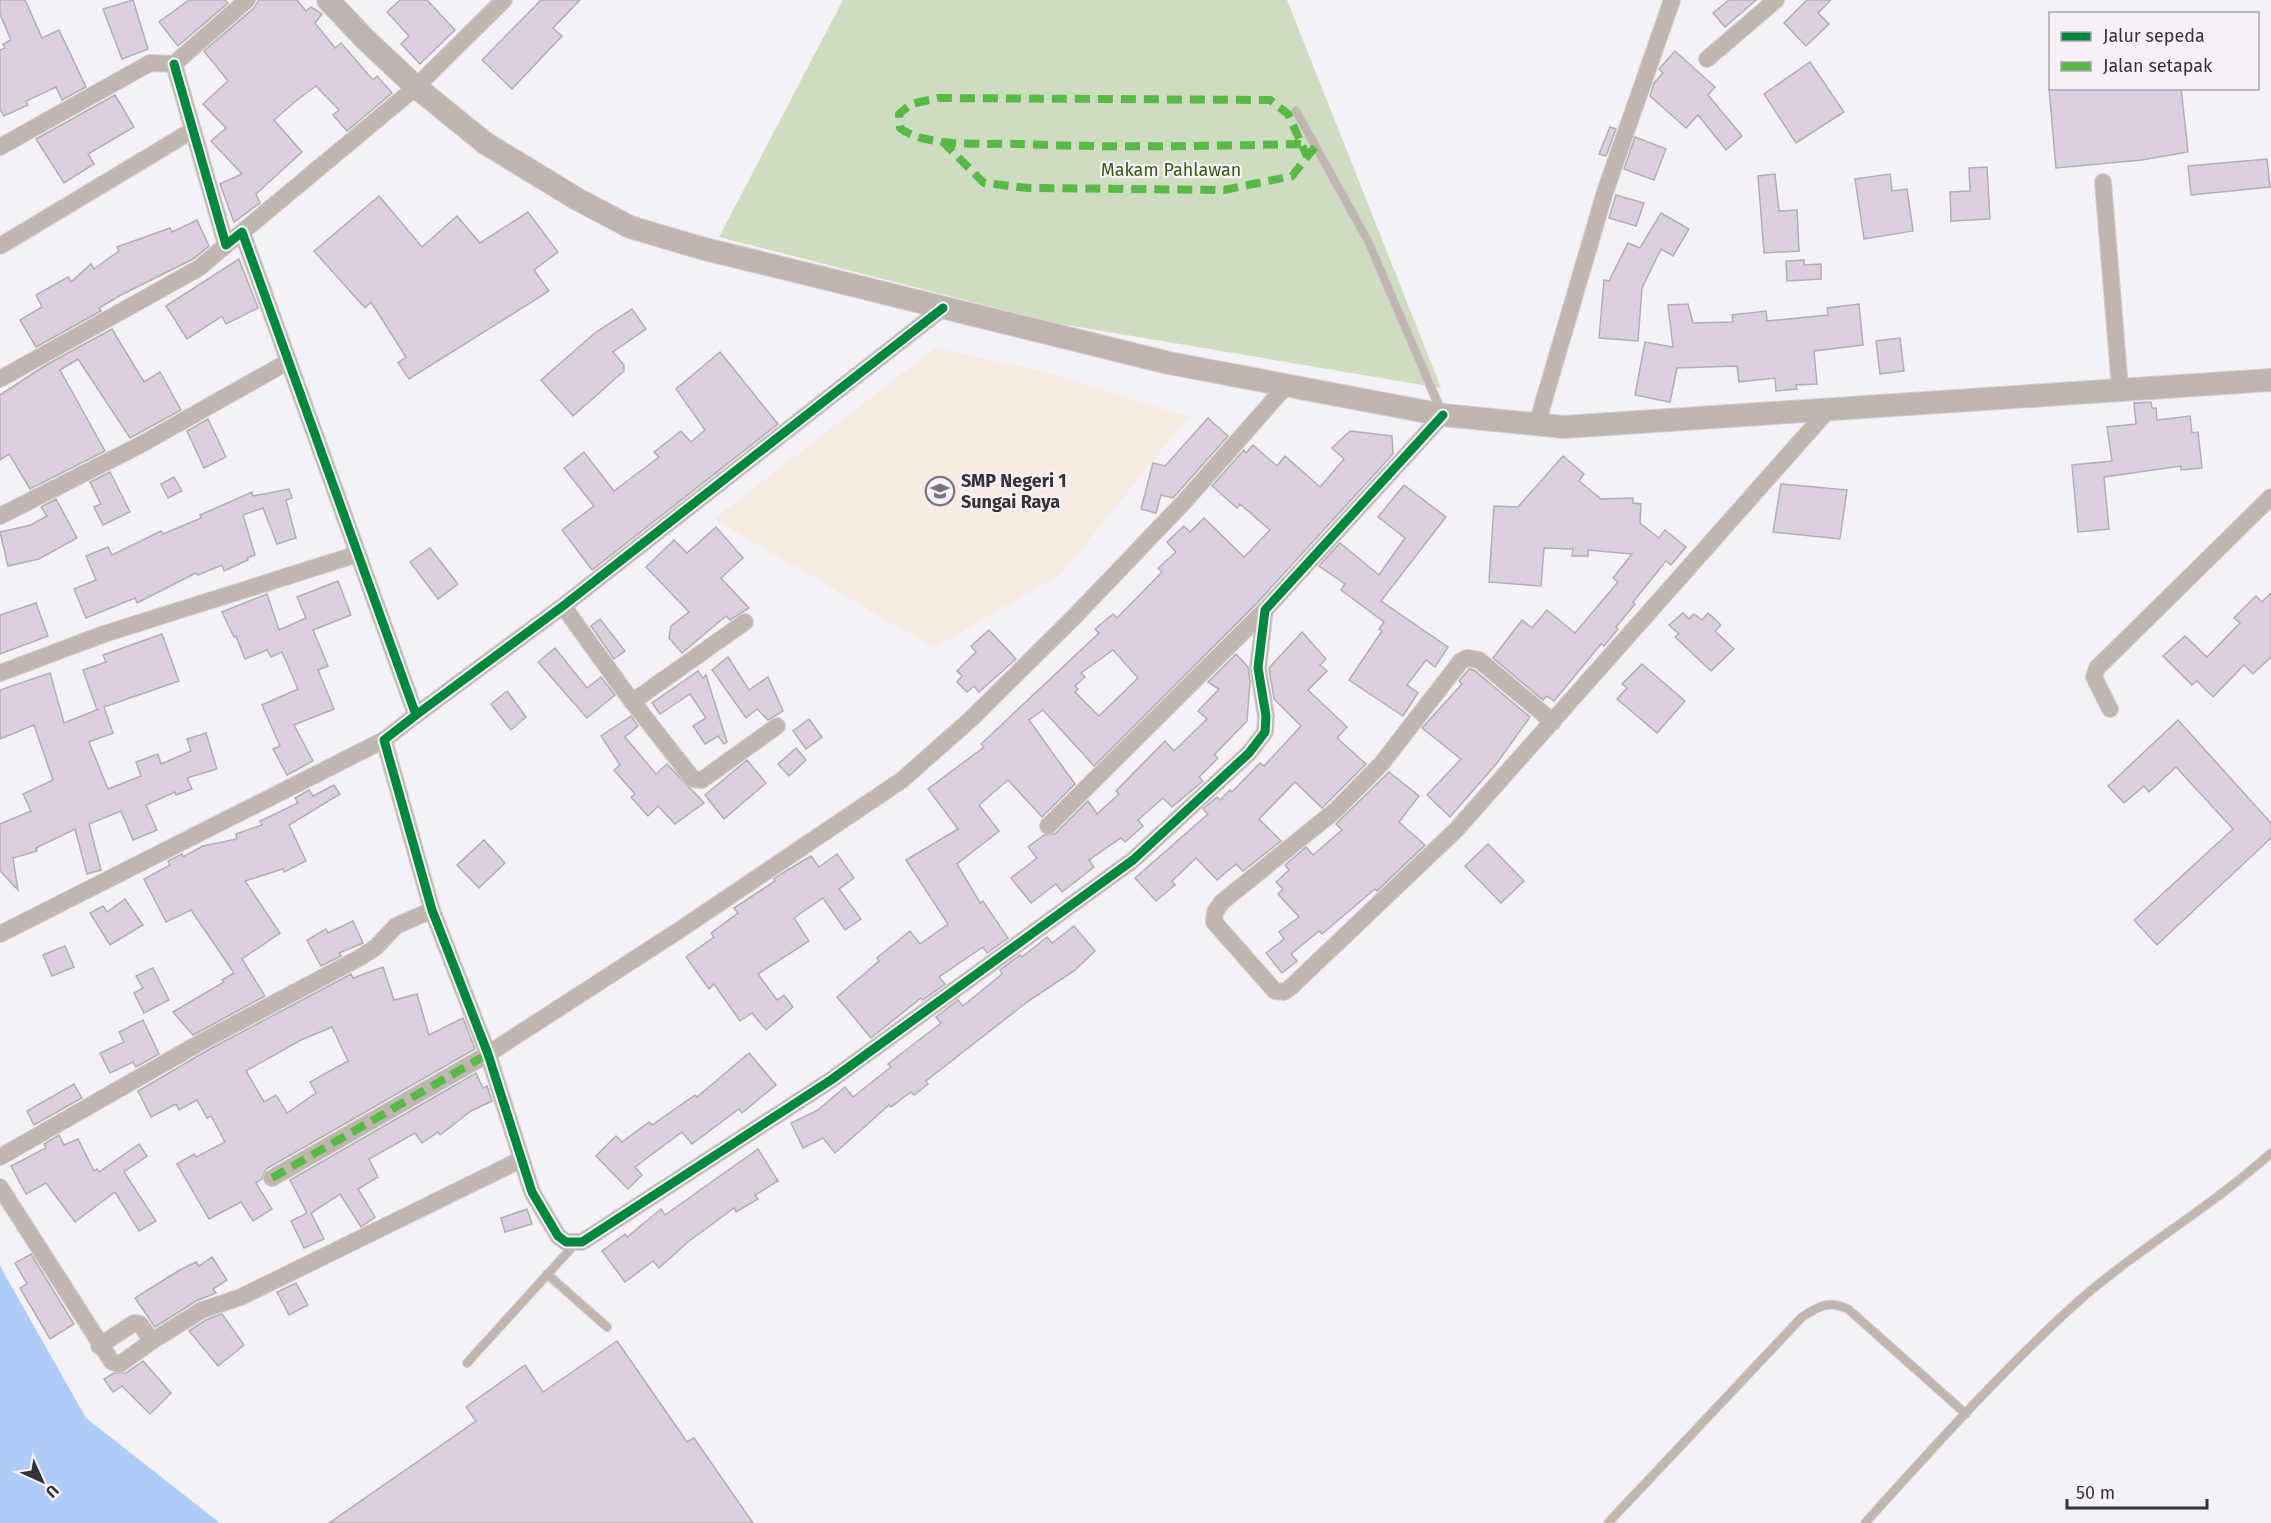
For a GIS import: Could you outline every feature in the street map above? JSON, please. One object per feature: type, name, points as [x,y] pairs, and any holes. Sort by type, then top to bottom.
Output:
[{"type":"main road","points":[[328,0],[364,39],[416,87],[485,143],[630,228],[1169,363],[1286,386],[1443,415],[1591,427],[1830,408],[2271,380]]},
{"type":"street","points":[[0,147],[150,63],[174,63],[247,0]]},
{"type":"street","points":[[0,379],[199,268],[416,87],[504,0]]},
{"type":"street","points":[[1537,424],[1605,192],[1672,0]]},
{"type":"street","points":[[1707,59],[1776,0]]},
{"type":"street","points":[[174,63],[226,245]]},
{"type":"street","points":[[0,246],[193,130]]},
{"type":"street","points":[[2103,182],[2120,388]]},
{"type":"street","points":[[242,232],[416,716]]},
{"type":"street","points":[[0,934],[384,740],[563,606],[943,308]]},
{"type":"street","points":[[0,516],[140,445],[289,361]]},
{"type":"street","points":[[272,1178],[488,1054],[678,931],[902,780],[971,719],[1074,617],[1184,502],[1286,386]]},
{"type":"street","points":[[1553,722],[1479,660],[1467,658],[1461,661],[1382,763],[1336,810],[1222,902],[1215,912],[1214,922],[1275,991],[1284,992],[1456,830],[1553,722],[1830,408]]},
{"type":"street","points":[[1048,826],[1265,610],[1443,415]]},
{"type":"street","points":[[2110,709],[2094,677],[2097,668],[2271,497]]},
{"type":"street","points":[[0,673],[104,634],[358,554]]},
{"type":"street","points":[[563,606],[632,702],[689,775],[697,780],[702,780],[777,726]]},
{"type":"street","points":[[384,740],[432,910],[488,1054],[532,1192],[550,1227],[566,1242],[582,1242],[598,1234],[831,1080],[1133,860],[1249,753],[1265,732],[1266,716],[1258,668],[1265,610]]},
{"type":"street","points":[[632,702],[745,622]]},
{"type":"street","points":[[0,1158],[203,1041],[361,957],[376,947],[396,926],[432,910]]},
{"type":"street","points":[[0,1187],[99,1346],[117,1364],[202,1310],[241,1297],[520,1160]]},
{"type":"street","points":[[99,1346],[137,1323],[152,1341]]},
{"type":"lane","points":[[1296,111],[1368,241],[1443,415]]},
{"type":"lane","points":[[1865,1523],[1966,1414],[2073,1306],[2142,1249],[2248,1174],[2271,1153]]},
{"type":"lane","points":[[466,1363],[576,1242]]},
{"type":"lane","points":[[547,1274],[607,1327]]},
{"type":"lane","points":[[1608,1523],[1802,1317],[1818,1306],[1835,1303],[1848,1309],[1966,1414]]},
{"type":"shaded area","name":"SMP Negeri 1 Sungai Raya","points":[[935,348],[1042,371],[1189,417],[1061,574],[934,648],[714,519]]},
{"type":"green space","name":"Makam Pahlawan","points":[[843,0],[1287,0],[1441,388],[1055,323],[719,237]]},
{"type":"water","points":[[0,1266],[86,1418],[220,1523],[0,1523]]},
{"type":"building","points":[[0,0],[25,0],[42,38],[59,30],[86,87],[62,100],[56,87],[26,101],[28,105],[4,116],[0,109],[0,50],[5,48],[3,44],[11,40],[0,14]]},
{"type":"building","points":[[133,0],[148,49],[122,59],[103,9]]},
{"type":"building","points":[[189,0],[225,0],[228,3],[178,46],[159,22]]},
{"type":"building","points":[[259,0],[297,0],[306,11],[311,7],[322,14],[315,23],[335,48],[341,43],[373,80],[377,76],[392,93],[347,131],[333,115],[339,110],[316,86],[297,100],[274,120],[302,152],[256,194],[260,203],[234,222],[220,184],[242,174],[211,141],[226,128],[203,104],[228,81],[204,51],[254,8]]},
{"type":"building","points":[[400,0],[427,0],[455,30],[420,64],[401,44],[409,36],[387,12]]},
{"type":"building","points":[[541,0],[580,0],[553,28],[562,36],[512,89],[482,60]]},
{"type":"building","points":[[1729,0],[1756,0],[1725,27],[1713,13]]},
{"type":"building","points":[[1807,0],[1831,0],[1818,13],[1829,24],[1806,46],[1784,23]]},
{"type":"building","points":[[1675,51],[1715,87],[1708,95],[1742,136],[1726,150],[1698,115],[1686,128],[1650,96],[1654,83],[1663,73],[1659,69]]},
{"type":"building","points":[[1810,62],[1844,112],[1796,143],[1764,94]]},
{"type":"building","points":[[2049,90],[2181,90],[2188,152],[2142,160],[2056,168]]},
{"type":"building","points":[[115,95],[134,127],[88,154],[94,164],[64,183],[36,139]]},
{"type":"building","points":[[1610,127],[1616,129],[1606,156],[1599,154]]},
{"type":"building","points":[[1635,137],[1666,149],[1654,180],[1624,169]]},
{"type":"building","points":[[2267,159],[2270,187],[2191,195],[2188,166]]},
{"type":"building","points":[[1987,167],[1990,219],[1951,221],[1950,192],[1970,191],[1969,168]]},
{"type":"building","points":[[1775,174],[1779,211],[1797,210],[1799,251],[1764,253],[1758,176]]},
{"type":"building","points":[[1890,174],[1892,191],[1907,189],[1913,231],[1864,239],[1855,179]]},
{"type":"building","points":[[1616,195],[1644,203],[1636,226],[1609,218]]},
{"type":"building","points":[[379,196],[422,247],[457,216],[480,243],[528,212],[558,252],[534,270],[549,291],[409,379],[398,363],[406,357],[371,302],[365,308],[314,251]]},
{"type":"building","points":[[1661,213],[1689,229],[1673,256],[1661,249],[1642,288],[1638,341],[1599,338],[1604,280],[1609,281],[1628,243],[1640,248]]},
{"type":"building","points":[[197,220],[209,246],[193,259],[121,295],[99,308],[101,311],[36,347],[20,320],[42,307],[36,295],[68,277],[71,282],[91,264],[94,269],[119,251],[117,247],[170,228],[172,232]]},
{"type":"building","points":[[239,259],[258,308],[226,324],[222,316],[187,339],[166,306]]},
{"type":"building","points":[[1804,260],[1804,265],[1821,264],[1821,279],[1787,281],[1786,261]]},
{"type":"building","points":[[1688,304],[1693,323],[1733,322],[1732,315],[1766,311],[1767,321],[1828,315],[1827,308],[1859,304],[1863,345],[1814,351],[1817,384],[1796,385],[1797,389],[1776,391],[1775,378],[1739,382],[1737,366],[1677,368],[1670,402],[1635,395],[1645,342],[1673,347],[1668,305]]},
{"type":"building","points":[[632,309],[646,329],[613,352],[624,365],[624,371],[573,416],[541,380],[596,332]]},
{"type":"building","points":[[112,329],[144,382],[160,372],[181,410],[130,438],[78,359],[60,370],[105,451],[30,489],[9,454],[0,460],[0,395],[46,365]]},
{"type":"building","points":[[1900,338],[1904,371],[1880,374],[1876,341]]},
{"type":"building","points":[[720,352],[778,424],[592,570],[562,530],[594,506],[564,468],[584,452],[614,491],[659,457],[654,452],[681,431],[691,442],[705,430],[676,389]]},
{"type":"building","points":[[2151,402],[2152,408],[2156,408],[2157,420],[2190,416],[2192,433],[2198,432],[2202,468],[2181,470],[2181,466],[2104,477],[2109,529],[2078,532],[2072,465],[2112,461],[2107,427],[2136,424],[2134,403]]},
{"type":"building","points":[[1208,418],[1228,436],[1173,498],[1161,495],[1156,513],[1141,509],[1153,463],[1165,466]]},
{"type":"building","points":[[208,419],[226,457],[204,468],[187,431]]},
{"type":"building","points":[[1350,431],[1392,436],[1393,454],[1257,603],[1094,766],[1043,710],[1029,720],[1075,784],[1042,817],[1008,780],[979,805],[999,831],[957,864],[980,903],[983,901],[1008,938],[987,953],[983,947],[939,977],[945,984],[923,1000],[921,998],[871,1038],[837,997],[879,961],[877,958],[910,931],[920,944],[948,924],[906,860],[958,829],[928,789],[984,747],[981,744],[1099,633],[1095,629],[1113,614],[1117,618],[1162,572],[1158,568],[1176,552],[1167,542],[1184,526],[1190,532],[1204,518],[1244,557],[1270,530],[1240,504],[1237,508],[1212,486],[1244,450],[1246,453],[1253,445],[1277,466],[1285,456],[1320,487],[1344,459],[1332,448]],"holes":[[[1113,650],[1138,678],[1099,716],[1075,692],[1078,689],[1075,686],[1085,677],[1081,673]]]},
{"type":"building","points":[[1563,456],[1584,474],[1579,481],[1601,499],[1633,498],[1633,503],[1641,504],[1640,523],[1659,538],[1665,530],[1686,547],[1671,565],[1666,561],[1633,602],[1635,604],[1616,627],[1618,629],[1604,646],[1601,644],[1554,701],[1547,696],[1543,700],[1493,658],[1522,620],[1532,628],[1547,610],[1575,633],[1618,582],[1613,578],[1632,554],[1588,550],[1588,556],[1572,556],[1573,549],[1544,548],[1541,586],[1489,582],[1494,506],[1518,507]]},
{"type":"building","points":[[110,472],[130,512],[103,525],[94,507],[101,504],[90,482]]},
{"type":"building","points":[[174,477],[182,491],[168,498],[161,484]]},
{"type":"building","points":[[1781,484],[1847,490],[1840,539],[1773,532]]},
{"type":"building","points":[[1404,485],[1446,517],[1381,601],[1448,647],[1435,667],[1426,660],[1407,685],[1418,693],[1403,716],[1349,680],[1382,631],[1379,629],[1384,622],[1341,590],[1345,584],[1319,566],[1340,543],[1379,575],[1405,538],[1378,517]]},
{"type":"building","points":[[289,489],[292,498],[286,500],[296,538],[277,544],[263,508],[243,515],[255,555],[247,558],[248,560],[224,571],[222,565],[198,575],[196,573],[137,603],[135,598],[86,618],[74,589],[96,580],[86,556],[108,547],[112,555],[161,531],[163,534],[201,518],[200,515],[252,492],[253,496]]},
{"type":"building","points":[[56,499],[77,538],[39,559],[8,566],[0,532],[31,525],[47,516],[41,507]]},
{"type":"building","points":[[716,527],[743,558],[721,578],[749,608],[730,620],[726,616],[682,653],[669,638],[671,626],[689,612],[646,567],[674,540],[687,553]]},
{"type":"building","points":[[430,548],[458,584],[438,599],[410,562]]},
{"type":"building","points":[[338,581],[351,615],[313,630],[328,666],[318,670],[334,709],[294,725],[313,761],[287,775],[273,749],[280,746],[262,705],[298,689],[282,652],[271,657],[267,650],[245,659],[236,636],[234,637],[222,612],[267,594],[279,630],[306,618],[297,597]]},
{"type":"building","points":[[2271,593],[2271,657],[2253,674],[2244,665],[2213,697],[2197,681],[2192,685],[2163,656],[2185,636],[2207,657],[2240,623],[2234,618],[2256,596],[2262,602]]},
{"type":"building","points":[[36,603],[48,636],[0,654],[0,615]]},
{"type":"building","points":[[1683,613],[1689,619],[1694,614],[1702,620],[1708,613],[1721,625],[1715,631],[1734,649],[1711,671],[1675,637],[1679,634],[1669,625]]},
{"type":"building","points":[[600,619],[625,651],[614,659],[591,626]]},
{"type":"building","points":[[989,630],[1016,659],[979,692],[974,686],[967,692],[957,682],[962,676],[957,671],[976,652],[971,646]]},
{"type":"building","points":[[1302,632],[1326,659],[1320,665],[1327,671],[1308,690],[1347,727],[1337,738],[1366,764],[1322,808],[1295,782],[1259,819],[1281,841],[1243,871],[1236,864],[1217,880],[1196,858],[1172,881],[1175,885],[1156,901],[1135,878],[1208,814],[1203,809],[1217,797],[1220,800],[1230,790],[1232,792],[1260,763],[1264,766],[1301,726],[1274,699],[1269,668]]},
{"type":"building","points":[[162,634],[179,681],[104,707],[113,733],[89,742],[108,789],[141,776],[136,762],[158,754],[161,764],[191,751],[187,739],[206,733],[217,769],[187,778],[192,789],[176,795],[175,792],[146,805],[157,830],[133,840],[121,811],[89,824],[101,870],[87,874],[75,829],[36,848],[37,851],[13,858],[18,890],[0,871],[0,824],[31,811],[23,794],[53,780],[34,725],[0,739],[0,690],[50,673],[64,723],[97,710],[83,670],[106,662],[103,655]]},
{"type":"building","points":[[555,648],[587,688],[601,677],[615,695],[587,718],[538,662]]},
{"type":"building","points":[[1236,654],[1248,667],[1250,682],[1247,721],[1214,755],[1218,758],[1199,777],[1203,781],[1172,807],[1163,798],[1138,820],[1143,826],[1125,842],[1121,838],[1089,860],[1094,867],[1062,892],[1056,884],[1031,903],[1011,878],[1037,858],[1028,847],[1044,835],[1055,834],[1088,801],[1097,814],[1119,794],[1116,791],[1165,741],[1174,751],[1207,719],[1198,711],[1219,689],[1208,682]]},
{"type":"building","points":[[728,657],[749,690],[768,677],[783,711],[768,720],[757,709],[746,718],[712,670]]},
{"type":"building","points":[[1642,664],[1685,701],[1657,733],[1617,699],[1627,688],[1622,684]]},
{"type":"building","points":[[1469,669],[1474,670],[1530,717],[1497,763],[1450,817],[1427,795],[1461,759],[1422,728],[1462,684],[1459,681]]},
{"type":"building","points":[[698,671],[703,678],[706,675],[727,742],[724,744],[718,736],[705,744],[693,726],[706,718],[690,694],[660,714],[652,703]]},
{"type":"building","points":[[507,691],[526,717],[511,730],[491,704]]},
{"type":"building","points":[[631,716],[638,726],[625,737],[656,774],[667,764],[704,803],[675,824],[658,806],[648,816],[631,797],[635,794],[614,770],[620,765],[601,736]]},
{"type":"building","points":[[809,719],[822,737],[806,749],[793,731]]},
{"type":"building","points":[[2178,720],[2271,823],[2271,838],[2157,945],[2134,920],[2233,829],[2176,767],[2149,792],[2144,786],[2124,803],[2108,786]]},
{"type":"building","points":[[796,748],[806,760],[789,776],[778,764]]},
{"type":"building","points":[[747,760],[766,783],[724,819],[705,795]]},
{"type":"building","points":[[1389,772],[1419,796],[1399,822],[1425,845],[1377,891],[1375,889],[1322,934],[1319,931],[1291,954],[1297,961],[1282,973],[1266,953],[1284,939],[1279,932],[1299,917],[1278,894],[1283,889],[1276,882],[1289,870],[1285,865],[1306,847],[1313,855],[1342,830],[1336,824]]},
{"type":"building","points":[[334,785],[340,794],[289,825],[306,861],[284,872],[283,869],[245,881],[280,933],[242,959],[265,996],[193,1035],[173,1012],[224,982],[222,980],[234,973],[191,910],[166,922],[144,879],[170,865],[168,861],[182,854],[183,857],[203,846],[237,839],[236,834],[262,825],[260,821],[298,803],[295,798],[309,790],[313,796]]},
{"type":"building","points":[[484,840],[505,863],[479,888],[457,865]]},
{"type":"building","points":[[1488,844],[1524,881],[1501,903],[1465,866]]},
{"type":"building","points":[[837,854],[854,878],[839,889],[861,919],[845,930],[823,898],[794,918],[809,941],[758,974],[777,1000],[784,995],[793,1007],[766,1030],[752,1013],[740,1021],[714,984],[709,989],[686,957],[714,937],[711,933],[738,913],[734,908],[775,881],[774,879],[781,874],[811,856],[819,867]]},
{"type":"building","points":[[125,899],[143,925],[110,945],[90,913],[103,906],[107,912]]},
{"type":"building","points":[[353,921],[363,943],[339,953],[341,956],[321,966],[307,940],[326,929],[328,933]]},
{"type":"building","points":[[1074,926],[1095,951],[1074,971],[1027,1002],[926,1081],[928,1084],[914,1095],[911,1092],[891,1107],[889,1105],[835,1153],[823,1138],[803,1148],[791,1123],[818,1110],[845,1087],[853,1097],[891,1067],[888,1064],[941,1023],[936,1017],[958,1000],[963,1006],[1002,974],[1000,970],[1020,955],[1022,957],[1047,937],[1052,943]]},
{"type":"building","points":[[65,946],[74,967],[52,976],[43,955]]},
{"type":"building","points":[[383,967],[394,1000],[417,994],[429,1035],[463,1018],[475,1049],[266,1169],[262,1179],[256,1183],[272,1209],[253,1221],[241,1202],[209,1219],[177,1164],[194,1154],[196,1157],[225,1142],[211,1116],[207,1118],[197,1100],[179,1110],[176,1104],[151,1117],[138,1091],[208,1050],[351,974],[353,978]],"holes":[[[332,1027],[348,1061],[310,1082],[316,1093],[287,1113],[276,1095],[264,1102],[246,1071],[301,1040]]]},
{"type":"building","points":[[153,968],[169,1000],[144,1013],[134,993],[143,988],[136,976]]},
{"type":"building","points":[[143,1020],[159,1054],[136,1067],[133,1062],[110,1073],[100,1053],[124,1042],[119,1032]]},
{"type":"building","points":[[749,1053],[776,1085],[742,1113],[739,1109],[692,1144],[682,1132],[635,1167],[642,1175],[628,1189],[596,1156],[616,1136],[622,1142],[649,1122],[652,1125],[695,1095],[697,1097]]},
{"type":"building","points":[[476,1073],[483,1088],[487,1086],[492,1101],[471,1111],[440,1135],[438,1132],[422,1143],[415,1133],[369,1159],[378,1177],[358,1189],[375,1217],[361,1227],[340,1194],[311,1213],[324,1239],[304,1248],[291,1221],[307,1213],[290,1180]]},
{"type":"building","points":[[74,1084],[82,1098],[34,1125],[27,1111]]},
{"type":"building","points":[[59,1135],[64,1145],[78,1139],[94,1171],[97,1169],[99,1172],[139,1144],[147,1156],[124,1172],[156,1221],[139,1231],[115,1192],[75,1222],[46,1183],[26,1194],[11,1166],[46,1148],[44,1144]]},
{"type":"building","points":[[758,1149],[778,1181],[755,1195],[758,1199],[736,1212],[734,1208],[688,1242],[659,1268],[653,1261],[625,1282],[602,1251],[625,1234],[627,1237],[661,1209],[665,1215]]},
{"type":"building","points":[[527,1209],[532,1224],[505,1232],[501,1218]]},
{"type":"building","points":[[31,1254],[74,1324],[50,1339],[20,1288],[27,1284],[15,1263]]},
{"type":"building","points":[[212,1257],[227,1280],[213,1289],[216,1293],[196,1301],[155,1327],[135,1298],[178,1271],[196,1262],[199,1266]]},
{"type":"building","points":[[296,1283],[308,1305],[289,1315],[277,1292]]},
{"type":"building","points":[[222,1314],[244,1345],[218,1366],[189,1331],[206,1320]]},
{"type":"building","points":[[617,1341],[687,1442],[694,1438],[753,1523],[329,1523],[476,1421],[466,1407],[525,1365],[543,1392]]},
{"type":"building","points":[[143,1361],[171,1393],[150,1414],[122,1386],[113,1392],[104,1379],[114,1373],[126,1373]]},
{"type":"marked path","points":[[1301,144],[1124,146],[940,142],[925,139],[900,128],[899,114],[911,104],[938,98],[1270,100],[1288,114],[1307,156]]},
{"type":"marked path","points":[[942,141],[984,183],[1028,188],[1224,190],[1292,176],[1315,147]]},
{"type":"marked path","points":[[272,1178],[488,1054]]},
{"type":"cycle path","points":[[174,64],[226,245],[242,232],[416,715],[563,606],[943,308]]},
{"type":"cycle path","points":[[416,715],[384,740],[432,910],[488,1054],[532,1192],[558,1236],[566,1242],[582,1242],[831,1080],[1133,860],[1249,753],[1265,732],[1266,716],[1258,668],[1265,610],[1443,415]]},
{"type":"place","name":"SMP Negeri 1 Sungai Raya","points":[[940,491]]}]
